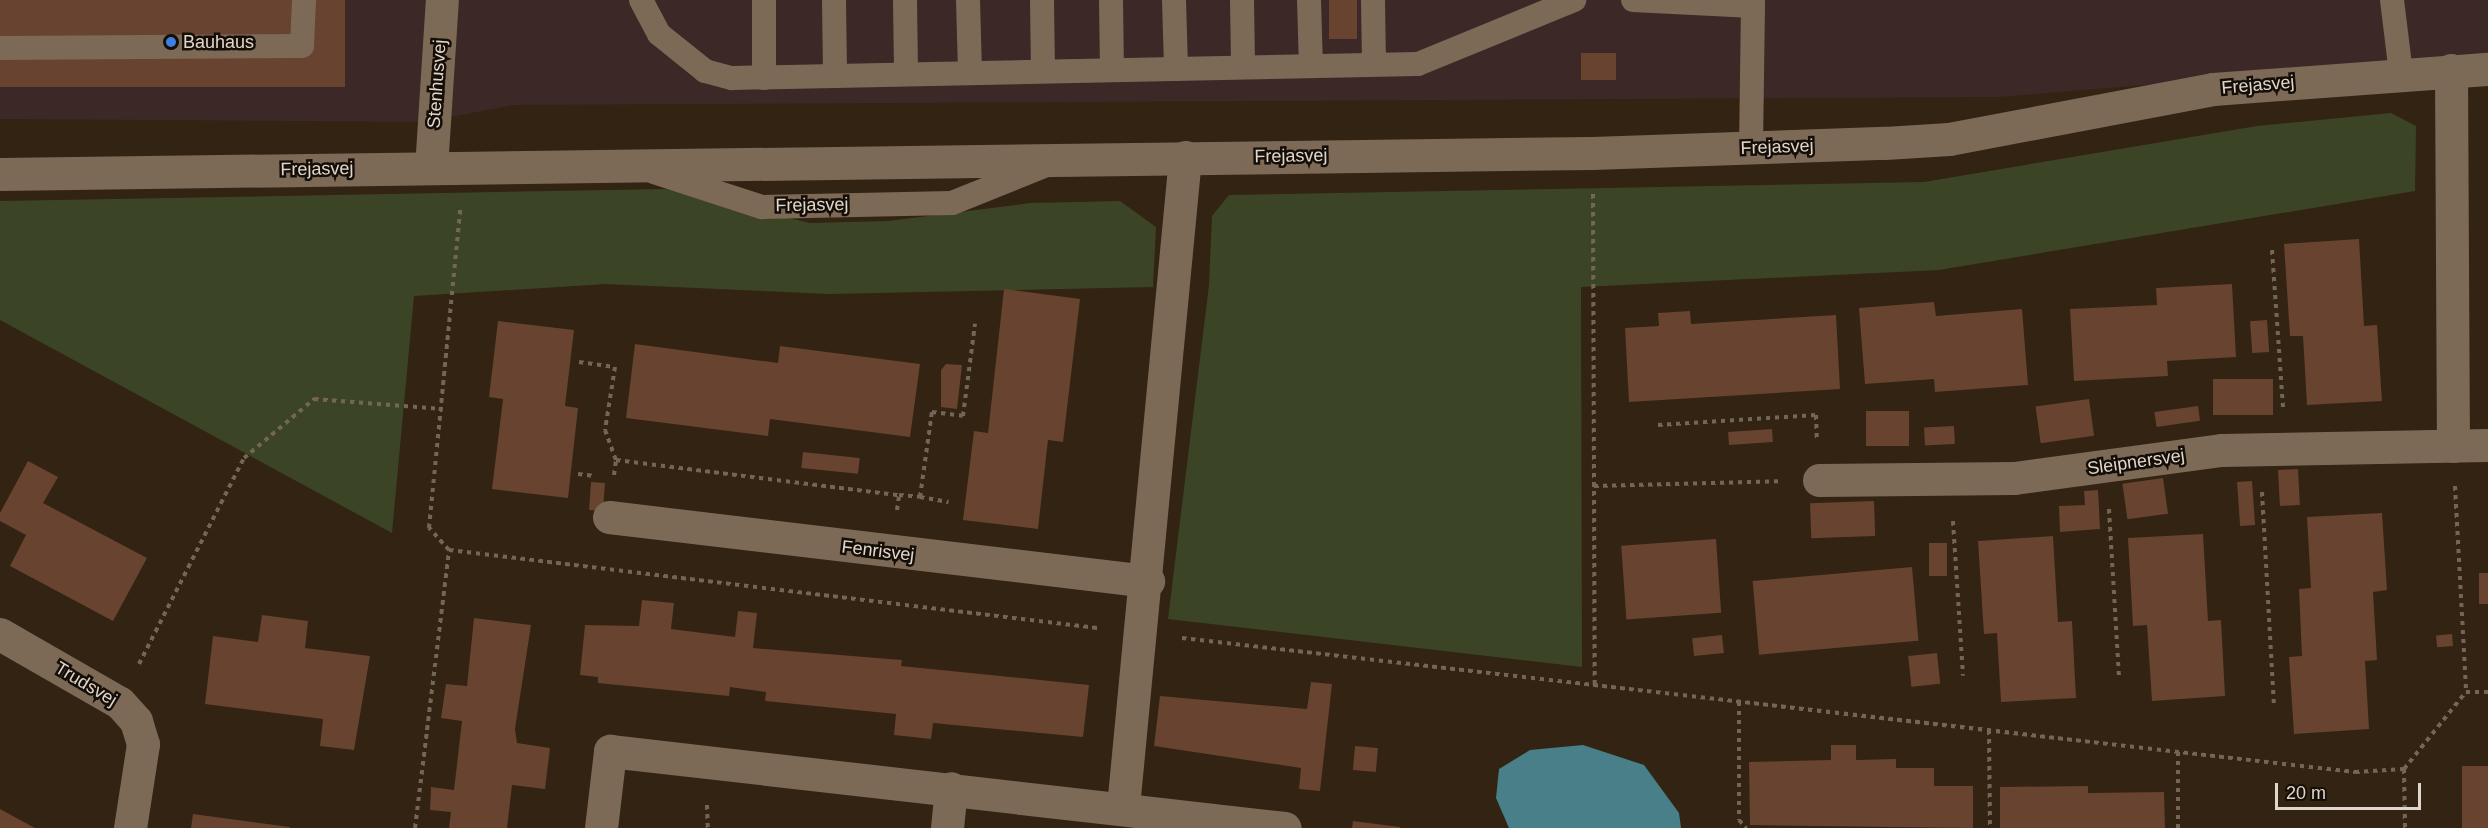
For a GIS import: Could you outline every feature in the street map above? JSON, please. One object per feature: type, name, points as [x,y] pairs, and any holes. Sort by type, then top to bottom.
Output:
[{"type":"street","name":"Stenhusvej","points":[[431,168],[442,0]]},
{"type":"street","name":"Frejasvej","points":[[0,174],[1593,153],[1751,148],[1948,139],[2213,89],[2401,73],[2488,69]]},
{"type":"street","points":[[2451,70],[2453,446]]},
{"type":"street","points":[[1123,807],[1148,581],[1185,157]]},
{"type":"street","name":"Sleipnersvej","points":[[1819,480],[2014,478],[2272,449],[2488,445]]},
{"type":"street","name":"Fenrisvej","points":[[609,518],[892,553],[1148,581]]},
{"type":"street","name":"Trudsvej","points":[[0,634],[120,703],[136,721],[143,744],[130,828]]},
{"type":"street","points":[[601,828],[610,751],[1123,807],[1285,828]]},
{"type":"street","points":[[947,828],[951,788]]},
{"type":"lane","points":[[0,48],[302,46],[304,0]]},
{"type":"lane","points":[[641,0],[659,34],[705,71],[732,78],[1418,64],[1574,0]]},
{"type":"lane","points":[[764,0],[764,78]]},
{"type":"lane","points":[[834,0],[835,76]]},
{"type":"lane","points":[[905,0],[906,74]]},
{"type":"lane","points":[[968,0],[970,73]]},
{"type":"lane","points":[[1042,0],[1043,71]]},
{"type":"lane","points":[[1111,0],[1112,70]]},
{"type":"lane","points":[[1174,0],[1176,69]]},
{"type":"lane","points":[[1242,0],[1243,67]]},
{"type":"lane","points":[[1309,0],[1311,66]]},
{"type":"lane","points":[[1372,0],[1374,64]]},
{"type":"lane","points":[[1633,0],[1753,3],[1751,148]]},
{"type":"lane","points":[[2392,0],[2401,73]]},
{"type":"lane","name":"Frejasvej","points":[[634,166],[762,207],[952,203],[1060,159]]},
{"type":"path","points":[[1593,153],[1595,685]]},
{"type":"path","points":[[464,168],[443,409],[429,528],[449,550],[1142,633],[2355,772],[2404,769]]},
{"type":"path","points":[[2272,250],[2274,707]]},
{"type":"path","points":[[920,497],[932,412],[963,416],[975,324]]},
{"type":"path","points":[[579,362],[615,367],[605,430],[616,460],[950,501]]},
{"type":"path","points":[[120,703],[244,458],[314,399],[443,409]]},
{"type":"path","points":[[1594,486],[1819,480],[1816,415],[1658,425]]},
{"type":"path","points":[[2405,828],[2404,769],[2466,692],[2453,446]]},
{"type":"path","points":[[2106,466],[2119,676]]},
{"type":"path","points":[[1950,479],[1963,676]]},
{"type":"path","points":[[892,553],[899,495]]},
{"type":"path","points":[[415,828],[449,550]]},
{"type":"path","points":[[2466,692],[2488,692]]},
{"type":"path","points":[[1739,702],[1738,819],[1746,828]]},
{"type":"path","points":[[1989,730],[1990,828]]},
{"type":"path","points":[[2178,752],[2178,828]]},
{"type":"shaded area","points":[[0,0],[2488,0],[2488,57],[1999,97],[514,105],[424,122],[0,119]]},
{"type":"green space","points":[[2391,113],[2416,126],[2415,191],[1939,270],[1581,287],[1582,667],[1168,619],[1209,285],[1212,216],[1229,195],[1924,182],[2257,126]]},
{"type":"green space","points":[[666,189],[810,223],[888,221],[1031,203],[1120,201],[1156,227],[1153,287],[829,294],[606,284],[414,296],[392,533],[0,320],[0,201]]},
{"type":"water","points":[[1583,745],[1644,765],[1679,813],[1681,828],[1509,828],[1496,798],[1499,769],[1530,750]]},
{"type":"building","name":"Bauhaus","points":[[0,0],[345,0],[345,87],[0,87]]},
{"type":"building","points":[[1329,0],[1357,0],[1357,39],[1329,39]]},
{"type":"building","points":[[1581,53],[1616,53],[1616,80],[1581,80]]},
{"type":"building","points":[[2359,239],[2364,326],[2377,325],[2382,401],[2307,405],[2303,336],[2290,336],[2284,244]]},
{"type":"building","points":[[2232,284],[2236,357],[2167,361],[2168,376],[2074,381],[2070,309],[2157,305],[2156,288]]},
{"type":"building","points":[[1004,289],[1080,299],[1063,442],[1048,440],[1038,529],[963,520],[974,431],[988,433]]},
{"type":"building","points":[[1934,302],[1936,316],[2022,309],[2028,385],[1935,392],[1934,379],[1865,384],[1859,308]]},
{"type":"building","points":[[1690,311],[1691,324],[1836,315],[1840,389],[1629,402],[1625,328],[1659,326],[1658,313]]},
{"type":"building","points":[[2267,320],[2269,352],[2252,353],[2250,321]]},
{"type":"building","points":[[498,321],[574,330],[565,406],[578,408],[568,498],[492,489],[503,399],[489,397]]},
{"type":"building","points":[[635,344],[778,363],[780,346],[920,364],[910,437],[770,419],[768,436],[626,418]]},
{"type":"building","points":[[946,364],[962,365],[957,409],[941,407],[941,370]]},
{"type":"building","points":[[2213,379],[2273,379],[2273,415],[2213,415]]},
{"type":"building","points":[[2089,399],[2094,436],[2041,443],[2036,407]]},
{"type":"building","points":[[2198,406],[2200,421],[2157,427],[2154,412]]},
{"type":"building","points":[[1866,411],[1909,411],[1909,446],[1866,446]]},
{"type":"building","points":[[1954,426],[1955,444],[1925,446],[1924,428]]},
{"type":"building","points":[[1772,429],[1773,442],[1729,445],[1728,432]]},
{"type":"building","points":[[803,452],[860,458],[858,474],[801,468]]},
{"type":"building","points":[[28,461],[58,477],[43,503],[147,558],[113,621],[10,566],[26,535],[0,521],[0,513]]},
{"type":"building","points":[[2298,469],[2300,505],[2280,506],[2278,470]]},
{"type":"building","points":[[2163,478],[2168,514],[2127,519],[2122,484]]},
{"type":"building","points":[[2252,481],[2255,525],[2240,526],[2237,482]]},
{"type":"building","points":[[591,482],[605,483],[603,511],[589,510]]},
{"type":"building","points":[[2098,490],[2100,529],[2060,532],[2059,506],[2085,505],[2084,491]]},
{"type":"building","points":[[1874,501],[1875,536],[1811,538],[1810,503]]},
{"type":"building","points":[[2382,513],[2387,590],[2373,592],[2377,660],[2365,661],[2369,729],[2294,734],[2289,657],[2302,656],[2299,589],[2311,588],[2307,517]]},
{"type":"building","points":[[2203,534],[2208,621],[2221,620],[2225,696],[2152,701],[2147,625],[2133,626],[2128,538]]},
{"type":"building","points":[[2053,536],[2058,622],[2072,621],[2076,698],[2001,702],[1997,633],[1984,634],[1978,541]]},
{"type":"building","points":[[1716,539],[1721,613],[1626,619],[1621,546]]},
{"type":"building","points":[[1929,543],[1947,543],[1947,576],[1929,576]]},
{"type":"building","points":[[1912,567],[1918,641],[1759,655],[1753,581]]},
{"type":"building","points":[[2479,573],[2488,573],[2488,604],[2479,604]]},
{"type":"building","points":[[642,600],[674,603],[671,629],[735,637],[738,611],[757,613],[753,648],[902,660],[901,666],[1089,685],[1083,737],[933,723],[931,739],[894,735],[896,714],[765,701],[766,692],[730,687],[729,696],[598,683],[598,677],[580,675],[585,625],[639,626]]},
{"type":"building","points":[[262,615],[308,621],[305,648],[370,656],[354,750],[320,746],[323,719],[205,704],[213,636],[258,642]]},
{"type":"building","points":[[474,618],[531,625],[515,729],[517,743],[550,748],[545,789],[512,785],[507,828],[449,828],[451,812],[430,810],[431,787],[454,790],[462,721],[441,718],[446,684],[467,686]]},
{"type":"building","points":[[2452,634],[2453,646],[2437,647],[2436,635]]},
{"type":"building","points":[[1722,635],[1724,653],[1694,656],[1692,638]]},
{"type":"building","points":[[1937,653],[1940,684],[1911,687],[1908,656]]},
{"type":"building","points":[[1311,682],[1332,684],[1320,791],[1299,789],[1301,768],[1154,746],[1160,696],[1307,709]]},
{"type":"building","points":[[1831,745],[1856,745],[1856,760],[1896,759],[1896,768],[1934,768],[1934,786],[1973,786],[1973,828],[1750,825],[1749,762],[1831,760]]},
{"type":"building","points":[[1355,746],[1378,748],[1376,772],[1353,770]]},
{"type":"building","points":[[2462,766],[2488,766],[2488,828],[2462,828]]},
{"type":"building","points":[[2088,786],[2088,793],[2164,792],[2165,828],[2000,828],[2000,787]]},
{"type":"building","points":[[0,809],[35,828],[0,828]]},
{"type":"building","points":[[193,814],[290,827],[290,828],[191,828]]},
{"type":"building","points":[[1353,821],[1400,827],[1400,828],[1352,828]]},
{"type":"place","name":"Bauhaus","points":[[171,42]]}]
